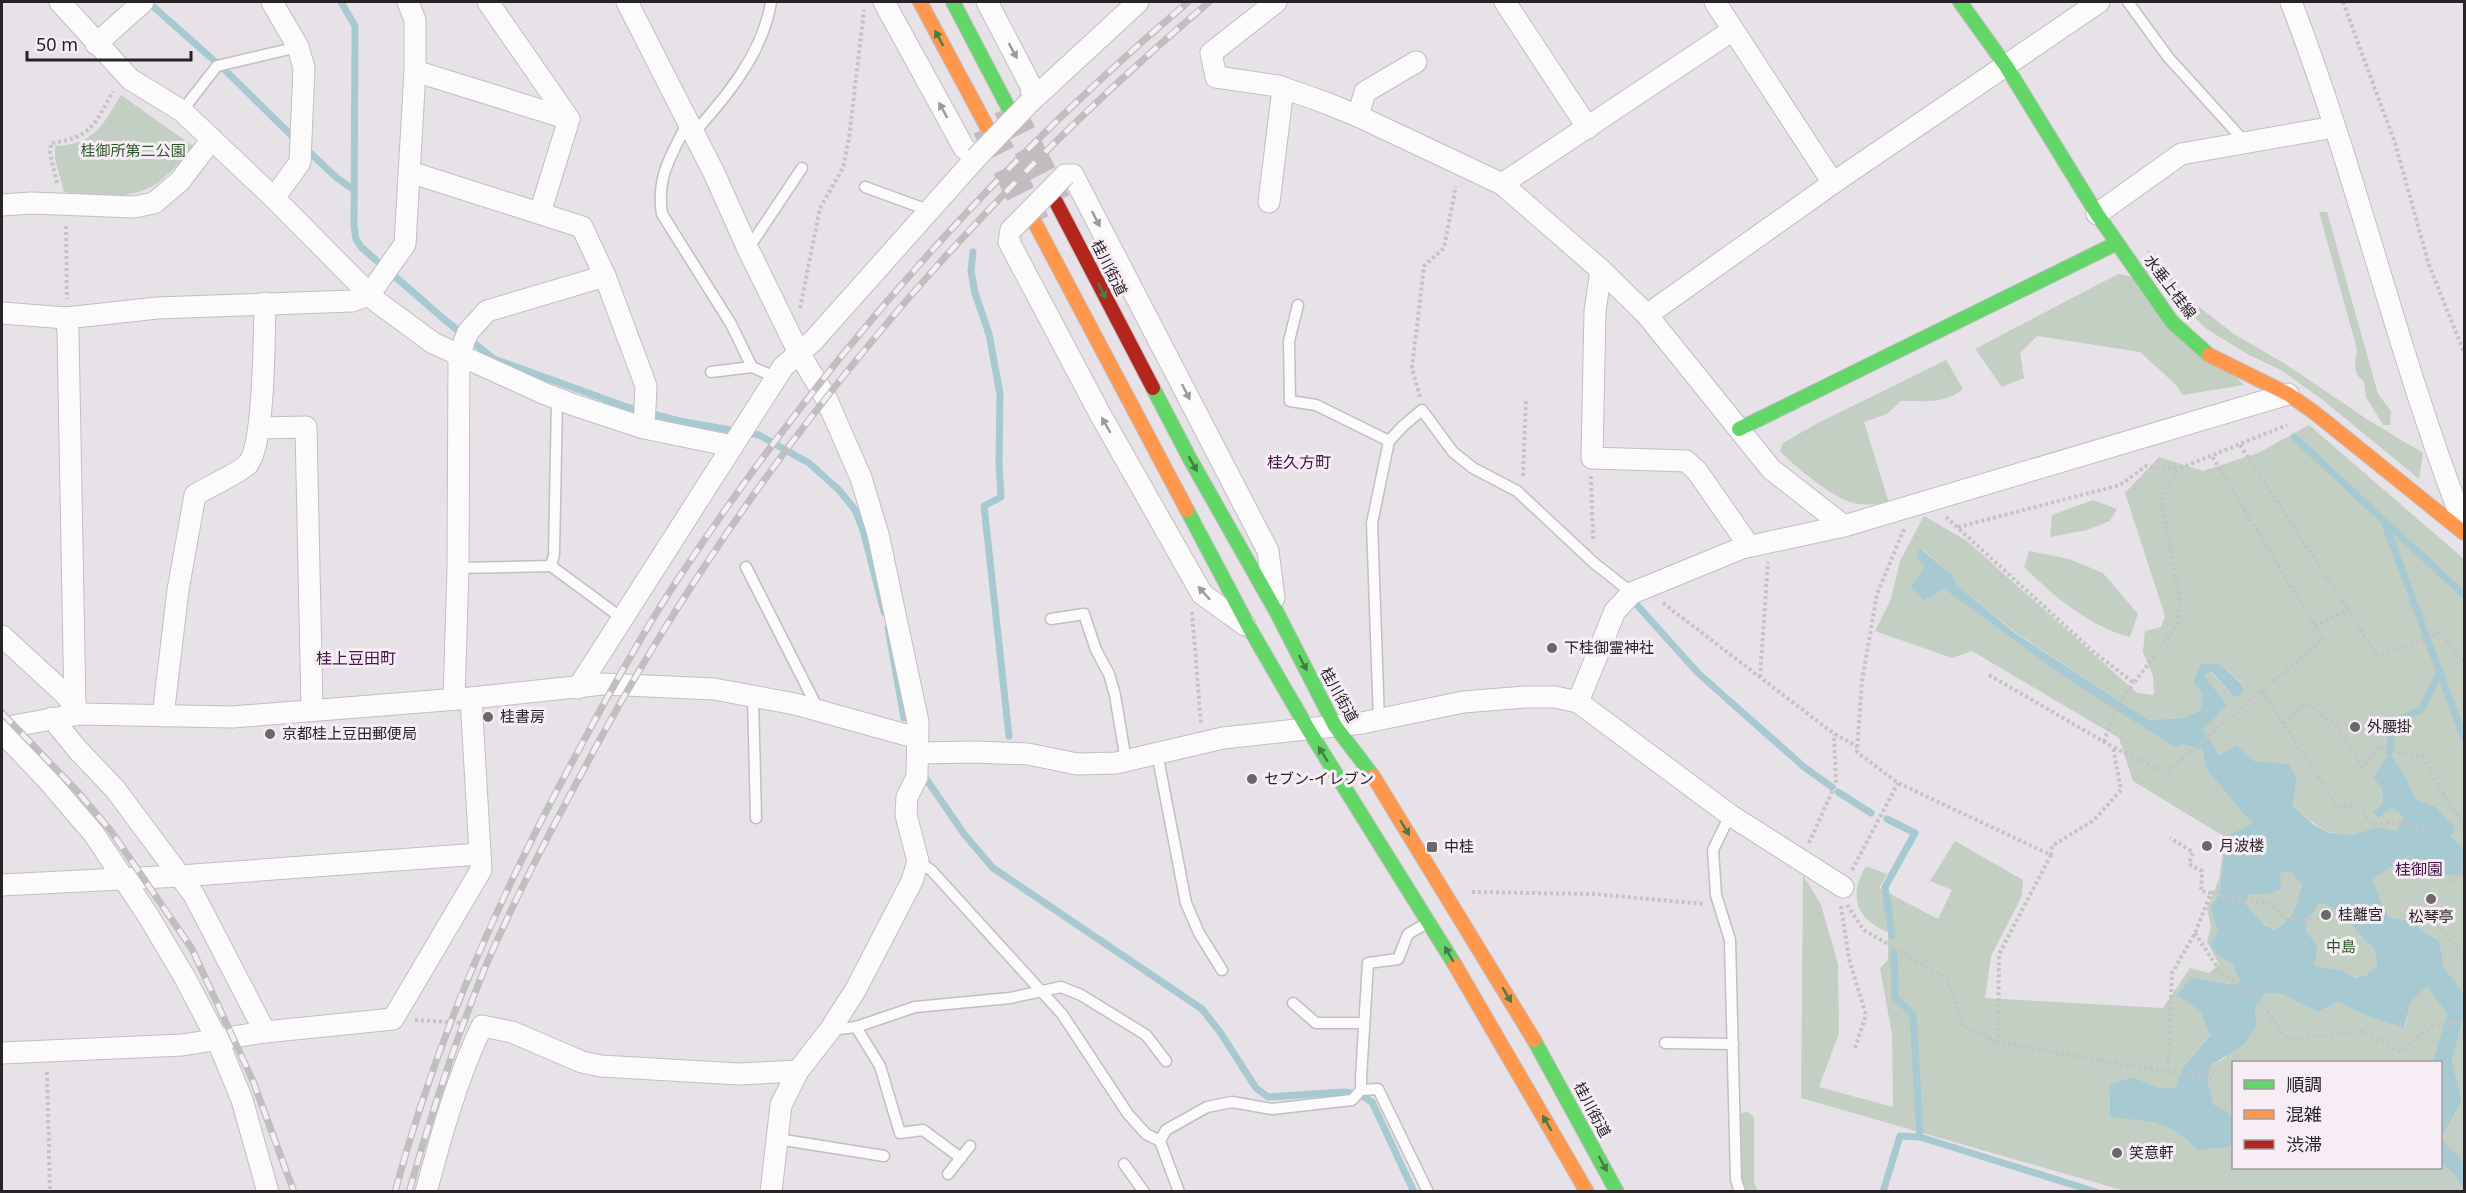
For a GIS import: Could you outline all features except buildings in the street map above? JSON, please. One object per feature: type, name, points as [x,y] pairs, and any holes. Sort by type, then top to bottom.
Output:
[{"type":"street","points":[[60,2],[130,79],[182,111],[274,198],[369,295],[433,343],[463,343],[557,399],[738,436]]},
{"type":"street","points":[[96,44],[143,2]]},
{"type":"street","points":[[272,2],[298,47],[304,68],[300,162],[274,198]]},
{"type":"street","points":[[2,313],[66,318],[157,308],[352,301],[369,295],[405,244],[415,71],[415,20],[408,2]]},
{"type":"street","points":[[488,2],[569,119]]},
{"type":"street","points":[[627,2],[714,173],[799,353],[826,398],[861,478],[878,534],[918,722],[917,777],[908,798],[906,815],[918,861],[912,881],[891,925],[830,1030],[798,1071],[781,1105],[771,1191]]},
{"type":"street","points":[[884,2],[964,148],[976,158]]},
{"type":"street","points":[[920,2],[987,127]]},
{"type":"street","points":[[953,2],[1008,107]]},
{"type":"street","points":[[987,2],[1032,88],[1030,102]]},
{"type":"street","points":[[578,688],[783,367],[813,341],[928,210],[1030,102],[1138,2]]},
{"type":"street","points":[[1276,2],[1211,53],[1216,77],[1283,88],[1358,116],[1502,184],[1601,270],[1647,315],[1771,469],[1844,526]]},
{"type":"street","points":[[1505,2],[1588,128]]},
{"type":"street","points":[[1715,2],[1833,183]]},
{"type":"street","name":"水垂上桂線","points":[[1960,2],[2006,66],[2097,214],[2172,322],[2206,354],[2288,394],[2315,413],[2464,533]]},
{"type":"street","points":[[1647,315],[1833,183],[2099,2]]},
{"type":"street","points":[[2291,2],[2312,58],[2438,458],[2464,525]]},
{"type":"street","points":[[1502,184],[1733,30]]},
{"type":"street","points":[[1358,116],[1365,92],[1416,62]]},
{"type":"street","points":[[415,71],[569,119]]},
{"type":"street","points":[[1269,202],[1283,88]]},
{"type":"street","points":[[540,213],[569,119]]},
{"type":"street","points":[[2097,214],[2181,154],[2334,127]]},
{"type":"street","points":[[2,206],[32,202],[134,207],[154,203],[180,181],[212,139]]},
{"type":"street","points":[[410,172],[582,228],[605,276],[646,386],[645,417]]},
{"type":"street","points":[[1250,629],[1202,594],[1100,414],[1009,242],[1011,230],[1065,175],[1073,174],[1268,551],[1276,611]]},
{"type":"street","name":"桂川街道","points":[[1056,202],[1190,459],[1276,611],[1335,726],[1370,771],[1545,1058],[1617,1191]]},
{"type":"street","points":[[1035,223],[1250,629],[1308,729],[1430,922],[1587,1191]]},
{"type":"street","points":[[1740,429],[2117,243]]},
{"type":"street","points":[[1601,270],[1595,311],[1592,458],[1686,461],[1759,544]]},
{"type":"street","points":[[2,1053],[182,1045],[265,1032],[393,1019],[481,870],[462,699],[458,568],[463,343],[487,311],[605,276]]},
{"type":"street","points":[[163,716],[178,590],[195,495],[247,466],[254,451],[259,428],[265,303]]},
{"type":"street","points":[[66,318],[71,424],[77,711]]},
{"type":"street","points":[[1578,702],[1615,611],[1638,590],[1759,544],[1844,526],[2288,394]]},
{"type":"street","points":[[259,428],[306,427],[312,709]]},
{"type":"street","points":[[2,636],[65,694],[77,711]]},
{"type":"street","points":[[268,1191],[242,1100],[217,1039],[185,978],[94,834],[2,730],[77,711],[232,717],[462,699],[603,684],[714,689],[819,711],[918,746],[974,752],[1028,753],[1077,764],[1096,765],[1202,743],[1285,730],[1379,720],[1463,702],[1555,697],[1578,702],[1730,815],[1800,860],[1841,890]]},
{"type":"street","points":[[52,718],[76,749],[115,789],[180,876],[199,905],[265,1032]]},
{"type":"street","points":[[2,885],[180,876],[479,854]]},
{"type":"street","points":[[426,1191],[470,1050],[482,1026],[512,1032],[582,1062],[601,1066],[739,1074],[798,1071]]},
{"type":"lane","points":[[752,367],[731,324],[662,214],[660,200],[664,171],[673,148],[744,72],[769,16],[771,2]]},
{"type":"lane","points":[[2128,2],[2168,57],[2245,142]]},
{"type":"lane","points":[[182,111],[217,66],[298,47]]},
{"type":"lane","points":[[748,249],[802,168]]},
{"type":"lane","points":[[865,187],[928,210]]},
{"type":"lane","points":[[1298,305],[1289,341],[1290,401],[1316,405],[1389,441]]},
{"type":"lane","points":[[711,372],[752,367],[775,377]]},
{"type":"lane","points":[[551,566],[554,555],[557,399]]},
{"type":"lane","points":[[1379,720],[1372,523],[1389,441],[1422,410],[1453,452],[1473,468],[1522,495],[1594,563],[1638,590]]},
{"type":"lane","points":[[458,568],[551,566],[623,619]]},
{"type":"lane","points":[[746,567],[819,711]]},
{"type":"lane","points":[[1051,619],[1084,614],[1096,650],[1109,674],[1115,695],[1126,760]]},
{"type":"lane","points":[[753,696],[756,818]]},
{"type":"lane","points":[[1157,753],[1186,903],[1199,933],[1222,970]]},
{"type":"lane","points":[[1730,815],[1713,850],[1716,895],[1730,940],[1736,1180],[1740,1191]]},
{"type":"lane","points":[[918,861],[932,871],[1062,1014],[1128,1114],[1146,1134],[1160,1141],[1179,1191]]},
{"type":"lane","points":[[1160,1141],[1166,1130],[1207,1107],[1232,1102],[1272,1109],[1352,1100],[1361,1090],[1368,963],[1398,959],[1408,934],[1430,922]]},
{"type":"lane","points":[[830,1030],[856,1027],[915,1007],[1010,999],[1062,987],[1081,995],[1146,1035],[1166,1061]]},
{"type":"lane","points":[[1293,1003],[1308,1019],[1316,1023],[1363,1023]]},
{"type":"lane","points":[[856,1027],[880,1066],[900,1133],[922,1130],[961,1158]]},
{"type":"lane","points":[[1665,1044],[1733,1044]]},
{"type":"lane","points":[[1361,1090],[1378,1089],[1428,1191]]},
{"type":"lane","points":[[778,1139],[884,1156]]},
{"type":"lane","points":[[948,1174],[970,1146]]},
{"type":"lane","points":[[1124,1164],[1144,1191]]},
{"type":"path","points":[[787,328],[799,313],[820,208],[843,168],[849,138],[865,2]]},
{"type":"path","points":[[2343,2],[2395,143],[2429,265],[2464,352]]},
{"type":"path","points":[[66,318],[66,231],[63,204],[52,169],[51,143],[74,140],[90,129],[123,72]]},
{"type":"path","points":[[1422,410],[1412,369],[1424,266],[1444,248],[1461,164]]},
{"type":"path","points":[[1522,495],[1526,399]]},
{"type":"path","points":[[1958,527],[2120,485],[2146,466],[2178,469],[2315,413]]},
{"type":"path","points":[[2240,445],[2377,656],[2441,633],[2464,664]]},
{"type":"path","points":[[1989,675],[2104,742],[2165,773],[2323,639],[2212,456]]},
{"type":"path","points":[[1592,458],[1590,468],[1594,563]]},
{"type":"path","points":[[2104,742],[2115,709],[2176,625],[2180,602],[2162,500],[2178,469]]},
{"type":"path","points":[[2051,855],[1898,783],[1857,752],[1862,681],[1877,594],[1921,503],[1958,527],[2095,653],[2134,683]]},
{"type":"path","points":[[1759,544],[1760,678]]},
{"type":"path","points":[[1638,590],[1833,733],[1858,747]]},
{"type":"path","points":[[1191,603],[1202,743]]},
{"type":"path","points":[[2315,626],[2348,610]]},
{"type":"path","points":[[2262,691],[2338,807],[2358,804],[2371,824],[2399,822],[2422,829]]},
{"type":"path","points":[[2283,723],[2306,704],[2337,727],[2361,767],[2380,747],[2424,758],[2441,791],[2464,824]]},
{"type":"path","points":[[1800,860],[1836,783],[1833,733]]},
{"type":"path","points":[[1998,1042],[1999,954],[2051,855],[2052,846],[2094,820],[2121,790],[2113,747]]},
{"type":"path","points":[[1855,1048],[1866,1015],[1849,959],[1841,890],[1898,783]]},
{"type":"path","points":[[2170,838],[2193,852],[2189,864],[2202,871],[2201,891],[2211,893],[2216,891],[2230,900],[2270,903],[2288,919],[2322,920]]},
{"type":"path","points":[[2452,882],[2464,866]]},
{"type":"path","points":[[1841,890],[1864,930],[1947,978],[1963,1026],[1998,1042],[2143,1068],[2168,1070],[2216,1081]]},
{"type":"path","points":[[1463,892],[1594,894],[1720,905]]},
{"type":"path","points":[[2168,1070],[2172,973],[2195,933],[2211,893]]},
{"type":"path","points":[[2195,933],[2219,970],[2263,1005],[2288,1040],[2361,1031],[2400,1051],[2430,1027],[2464,1021]]},
{"type":"path","points":[[2446,934],[2464,956]]},
{"type":"path","points":[[393,1019],[451,1022]]},
{"type":"path","points":[[47,1051],[50,1191]]},
{"type":"green space","name":"桂御所第二公園","points":[[121,95],[194,147],[164,178],[153,186],[132,194],[109,196],[64,192],[55,159],[55,146],[79,142],[96,131]]},
{"type":"green space","points":[[2319,212],[2327,212],[2378,394],[2391,411],[2390,425],[2383,425],[2366,397],[2364,381],[2356,371],[2357,349]]},
{"type":"green space","points":[[2146,250],[2155,254],[2185,296],[2234,334],[2287,365],[2368,420],[2423,453],[2419,479],[2324,401],[2281,370],[2249,355],[2205,328],[2179,300]]},
{"type":"green space","points":[[2118,274],[2134,277],[2244,385],[2183,395],[2176,385],[2140,352],[2037,336],[2020,353],[2024,378],[2002,387],[1975,349]]},
{"type":"green space","points":[[1946,360],[1963,389],[1942,399],[1901,401],[1887,414],[1864,422],[1889,503],[1860,504],[1842,499],[1813,480],[1780,451],[1783,443],[1816,424]]},
{"type":"green space","points":[[2309,425],[2464,559],[2464,851],[2451,837],[2455,828],[2436,807],[2415,799],[2405,775],[2389,752],[2373,777],[2382,789],[2383,803],[2374,812],[2379,818],[2392,808],[2405,817],[2396,831],[2385,829],[2346,835],[2321,828],[2293,806],[2297,778],[2289,764],[2254,761],[2237,745],[2219,755],[2202,730],[2227,705],[2203,677],[2210,671],[2235,698],[2243,691],[2242,683],[2220,664],[2200,664],[2193,682],[2203,695],[2201,710],[2183,718],[2149,720],[2015,632],[1957,585],[1953,576],[1921,548],[1917,556],[1926,567],[1910,587],[1924,601],[1944,589],[2064,677],[2175,746],[2183,744],[2202,750],[2207,770],[2241,811],[2255,823],[2227,836],[2219,895],[2210,907],[2218,931],[2210,944],[2217,955],[2233,964],[2240,983],[2221,983],[2191,977],[2178,995],[2201,1012],[2210,1034],[2181,1070],[2177,1088],[2160,1088],[2132,1077],[2109,1085],[2110,1116],[2148,1121],[2168,1127],[2198,1151],[2232,1146],[2232,1169],[2442,1169],[2442,1164],[2456,1176],[2464,1191],[2125,1191],[1801,1098],[1803,875],[1821,905],[1838,964],[1839,1033],[1819,1087],[1893,1107],[1892,1034],[1880,968],[1888,960],[1888,932],[1869,921],[1858,905],[1857,887],[1866,866],[1887,874],[1879,888],[1938,919],[1952,890],[1930,881],[1955,841],[2023,880],[2022,896],[1991,956],[1985,998],[2163,1008],[2190,968],[2209,973],[2219,964],[2207,942],[2211,927],[2207,908],[2219,879],[2225,837],[2133,781],[2119,738],[1972,651],[1952,658],[1875,631],[1891,599],[1900,561],[1924,516],[1967,541],[2137,693],[2154,695],[2153,676],[2143,652],[2145,631],[2161,627],[2165,616],[2125,493],[2159,457],[2203,471],[2258,453]]},
{"type":"green space","points":[[2093,500],[2117,509],[2110,521],[2087,530],[2050,537],[2052,515]]},
{"type":"green space","points":[[2029,551],[2069,559],[2103,573],[2138,614],[2130,637],[2086,618],[2047,589],[2024,567]]},
{"type":"green space","points":[[2412,860],[2431,862],[2446,875],[2464,875],[2464,994],[2444,967],[2439,940],[2425,933],[2412,921],[2389,917],[2383,906],[2373,879],[2395,865]]},
{"type":"green space","points":[[2291,872],[2302,885],[2298,900],[2287,920],[2274,930],[2243,902],[2250,893],[2269,894],[2280,873]]},
{"type":"green space","name":"中島","points":[[2318,903],[2337,910],[2374,948],[2377,966],[2366,975],[2357,978],[2342,970],[2315,966],[2318,946],[2306,931],[2307,918],[2314,912]]},
{"type":"green space","points":[[2427,985],[2447,1014],[2433,1061],[2232,1061],[2232,1114],[2213,1104],[2208,1082],[2210,1066],[2225,1058],[2265,993],[2279,993],[2318,1012],[2338,1002],[2365,1015],[2405,1027],[2411,1002]]},
{"type":"green space","points":[[2464,1015],[2464,1162],[2442,1141],[2462,1101],[2452,1061]]},
{"type":"green space","points":[[1748,1112],[1754,1117],[1754,1182],[1758,1191],[1746,1191],[1741,1177],[1740,1113]]},
{"type":"water","points":[[1920,548],[1953,576],[1957,585],[2015,633],[2149,720],[2183,718],[2201,710],[2203,695],[2193,682],[2200,664],[2220,664],[2242,684],[2243,692],[2235,698],[2211,671],[2204,676],[2227,705],[2203,730],[2219,755],[2237,745],[2254,761],[2289,764],[2297,778],[2293,806],[2314,825],[2330,833],[2351,835],[2380,827],[2396,831],[2404,817],[2392,808],[2379,818],[2373,812],[2383,803],[2382,789],[2373,777],[2389,752],[2405,775],[2415,799],[2436,807],[2455,828],[2451,837],[2464,849],[2464,875],[2446,875],[2431,862],[2412,860],[2395,865],[2373,879],[2389,917],[2412,921],[2425,933],[2439,940],[2444,967],[2464,994],[2464,1015],[2452,1061],[2462,1101],[2442,1137],[2442,1061],[2433,1061],[2447,1014],[2427,986],[2411,1002],[2404,1028],[2365,1015],[2338,1002],[2318,1012],[2279,993],[2265,993],[2255,1009],[2256,1027],[2243,1045],[2210,1066],[2208,1082],[2213,1104],[2232,1114],[2232,1146],[2198,1151],[2168,1127],[2110,1117],[2109,1085],[2132,1077],[2160,1088],[2176,1088],[2181,1070],[2210,1035],[2201,1012],[2177,995],[2191,977],[2221,983],[2240,983],[2233,964],[2217,955],[2210,944],[2218,931],[2210,907],[2219,895],[2227,836],[2254,823],[2207,770],[2202,750],[2183,744],[2175,747],[2064,677],[1944,589],[1924,601],[1910,587],[1925,567],[1916,556]],"holes":[[[2291,872],[2302,885],[2294,911],[2274,930],[2265,925],[2244,902],[2250,894],[2269,894],[2281,889],[2280,873]],[[2318,903],[2344,916],[2374,948],[2377,966],[2366,975],[2356,978],[2342,970],[2315,966],[2318,946],[2306,931],[2308,918]]]},
{"type":"water","points":[[2442,1140],[2464,1162],[2464,1191],[2456,1176],[2442,1164]]},
{"type":"waterway","points":[[148,2],[228,73],[297,141]]},
{"type":"waterway","points":[[341,2],[355,26],[354,226],[356,239],[361,247],[494,359],[627,407],[679,421],[759,435],[809,463],[839,490],[855,510],[863,530],[884,612]]},
{"type":"waterway","points":[[305,148],[337,178],[354,190]]},
{"type":"waterway","points":[[973,252],[971,271],[975,293],[989,334],[1000,394],[1001,497],[984,506],[1009,736]]},
{"type":"waterway","points":[[2294,437],[2464,595]]},
{"type":"waterway","points":[[2385,524],[2464,738]]},
{"type":"waterway","points":[[1637,605],[1698,673],[1804,767],[1832,787]]},
{"type":"waterway","points":[[888,628],[904,718]]},
{"type":"waterway","points":[[2389,752],[2394,721],[2421,710],[2440,671]]},
{"type":"waterway","points":[[927,780],[964,834],[993,868],[1202,1009],[1220,1032],[1256,1088],[1268,1097],[1344,1092],[1359,1094],[1372,1102],[1414,1192]]},
{"type":"waterway","points":[[1838,792],[1871,813]]},
{"type":"waterway","points":[[1887,819],[1915,833],[1885,887],[1892,936]]},
{"type":"waterway","points":[[1894,952],[1895,998],[1913,1014],[1920,1137],[2096,1192]]},
{"type":"waterway","points":[[1883,1192],[1900,1136],[1920,1137]]},
{"type":"tunnel","points":[[1008,107],[1056,202]]},
{"type":"tunnel","points":[[987,127],[1035,223]]},
{"type":"railway","points":[[395,1192],[411,1135],[450,1023],[496,914],[548,807],[600,710],[678,579],[790,421],[913,272],[1046,132],[1188,2]]},
{"type":"railway","points":[[409,1192],[454,1048],[487,963],[510,913],[585,767],[646,659],[713,554],[784,453],[861,355],[942,261],[1027,171],[1116,84],[1209,2]]},
{"type":"railway","points":[[2,713],[78,792],[111,831],[192,949],[253,1081],[294,1192]]},
{"type":"traffic: fast","points":[[953,2],[1008,107]]},
{"type":"traffic: fast","points":[[1960,2],[2006,66],[2097,214],[2172,322],[2209,355]]},
{"type":"traffic: fast","points":[[1739,429],[2117,243]]},
{"type":"traffic: fast","points":[[1153,388],[1190,459],[1276,611],[1335,726],[1373,776]]},
{"type":"traffic: fast","points":[[1187,510],[1250,629],[1308,729],[1455,965]]},
{"type":"traffic: fast","points":[[1534,1040],[1617,1192]]},
{"type":"traffic: slow","points":[[920,2],[987,127]]},
{"type":"traffic: slow","points":[[1035,223],[1187,510]]},
{"type":"traffic: slow","points":[[2209,355],[2288,394],[2315,413],[2464,533]]},
{"type":"traffic: slow","points":[[1373,776],[1534,1040]]},
{"type":"traffic: slow","points":[[1455,965],[1587,1192]]},
{"type":"traffic: jam","points":[[1056,202],[1153,388]]},
{"type":"place","name":"下桂御霊神社","points":[[1552,648]]},
{"type":"place","name":"桂書房","points":[[488,717]]},
{"type":"place","name":"外腰掛","points":[[2355,727]]},
{"type":"place","name":"京都桂上豆田郵便局","points":[[270,734]]},
{"type":"place","name":"セブン-イレブン","points":[[1252,779]]},
{"type":"place","name":"月波楼","points":[[2207,846]]},
{"type":"place","name":"中桂","points":[[1432,847]]},
{"type":"place","name":"松琴亭","points":[[2431,899]]},
{"type":"place","name":"桂離宮","points":[[2326,915]]},
{"type":"place","name":"笑意軒","points":[[2117,1153]]},
{"type":"district","name":"桂久方町","points":[[1299,462]]},
{"type":"district","name":"桂上豆田町","points":[[356,658]]},
{"type":"district","name":"桂御園","points":[[2419,869]]}]
